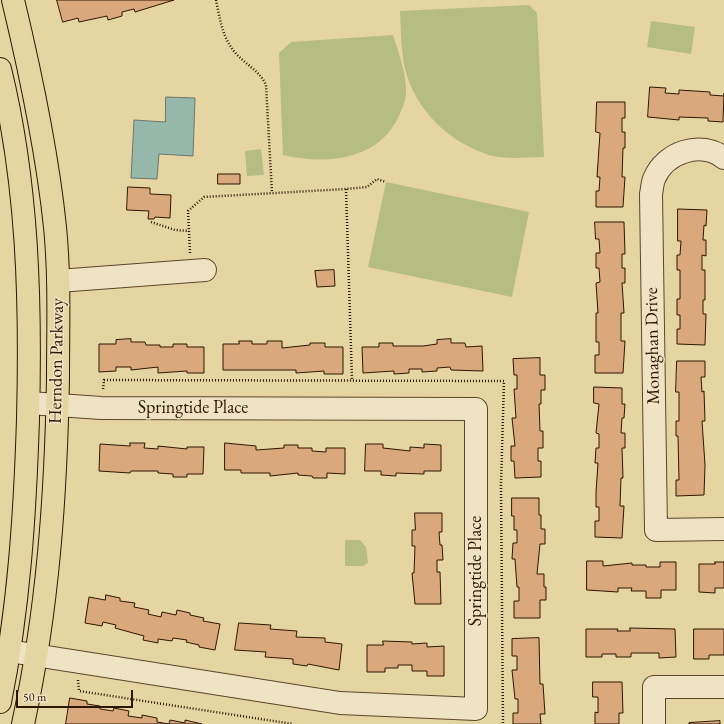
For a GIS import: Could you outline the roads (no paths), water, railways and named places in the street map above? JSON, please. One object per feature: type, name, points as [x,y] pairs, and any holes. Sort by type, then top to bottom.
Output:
[{"type":"main road","name":"Herndon Parkway","points":[[13,0],[40,117],[54,226],[58,281],[57,406],[52,521],[44,608],[23,724]]},
{"type":"main road","name":"Herndon Parkway","points":[[0,69],[16,151],[26,230],[30,311],[29,403],[24,529],[9,651],[0,702]]},
{"type":"street","name":"Monaghan Drive","points":[[724,158],[716,152],[703,149],[688,150],[675,156],[663,166],[654,179],[651,194],[656,530],[724,529]]},
{"type":"street","points":[[58,281],[196,264]]},
{"type":"street","name":"Springtide Place","points":[[9,651],[340,703],[476,709],[476,409],[101,408],[29,403]]},
{"type":"street","points":[[654,724],[654,687],[724,687]]}]
